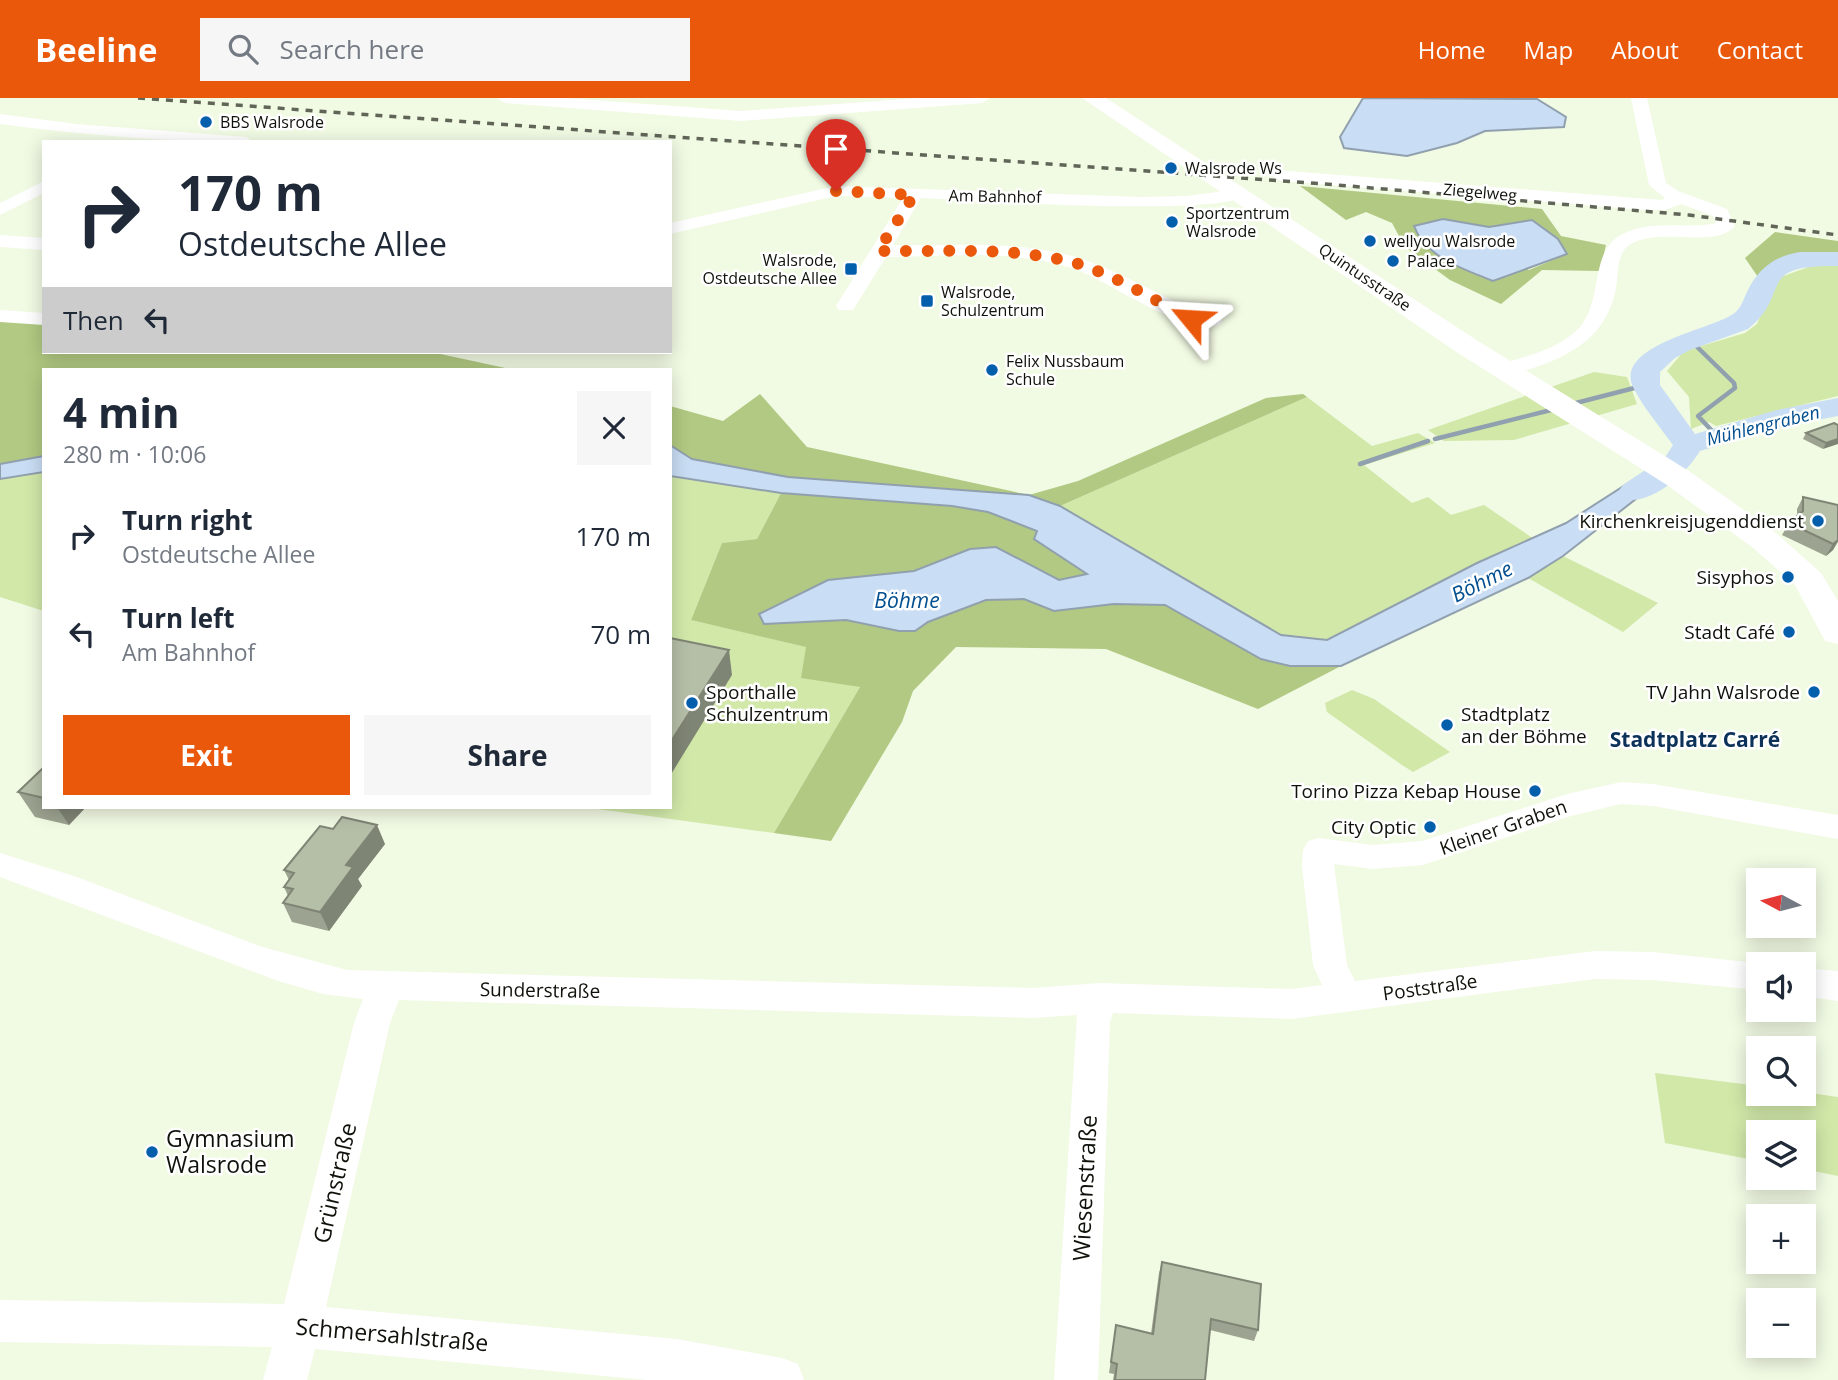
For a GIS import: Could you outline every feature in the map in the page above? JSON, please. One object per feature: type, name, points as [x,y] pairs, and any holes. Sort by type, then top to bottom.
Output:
[{"type":"main road","name":"Quintusstraße","points":[[1092,98],[1536,391],[1654,464],[1764,540]]},
{"type":"main road","points":[[1764,540],[1819,572]]},
{"type":"main road","points":[[1764,540],[1819,572],[1838,633]]},
{"type":"street","points":[[505,98],[741,116],[982,98]]},
{"type":"street","points":[[1504,370],[1566,349],[1586,335],[1600,311],[1615,250],[1624,240],[1660,231],[1726,226],[1721,213],[1680,198],[1658,184],[1639,98]]},
{"type":"street","points":[[0,119],[130,138],[188,140]]},
{"type":"street","name":"Ziegelweg","points":[[1281,173],[1281,176],[1644,205],[1665,205],[1680,198]]},
{"type":"street","points":[[0,210],[42,187]]},
{"type":"street","name":"Am Bahnhof","points":[[672,229],[823,193],[1028,196],[1161,202],[1239,194]]},
{"type":"street","points":[[846,306],[914,195]]},
{"type":"street","points":[[0,241],[42,244]]},
{"type":"street","points":[[878,251],[1000,253],[1052,258],[1094,271],[1191,319],[1212,321]]},
{"type":"street","points":[[0,316],[42,319]]},
{"type":"street","name":"Kleiner Graben","points":[[1346,999],[1330,965],[1318,866],[1319,850],[1373,857],[1423,853],[1567,805],[1621,793],[1653,795],[1838,827]]},
{"type":"street","name":"Sunderstraße","points":[[0,865],[52,881],[208,944],[311,978],[386,986],[1033,1003],[1100,998]]},
{"type":"street","name":"Poststraße","points":[[1100,998],[1292,1004],[1595,965],[1652,966],[1746,975]]},
{"type":"street","points":[[1816,983],[1838,986]]},
{"type":"street","name":"Grünstraße","points":[[285,1380],[372,1023],[386,986]]},
{"type":"street","name":"Wiesenstraße","points":[[1076,1380],[1093,1022],[1100,998]]},
{"type":"street","name":"Schmersahlstraße","points":[[0,1321],[298,1326],[677,1361],[782,1380]]},
{"type":"green space","points":[[1300,186],[1542,209],[1561,236],[1606,245],[1600,271],[1542,270],[1501,304],[1450,280],[1405,247],[1392,223],[1366,212],[1346,220]],"holes":[[[1443,219],[1489,227],[1567,254],[1529,270]]]},
{"type":"green space","points":[[1775,232],[1838,241],[1838,255],[1795,256],[1777,263],[1758,277],[1745,258]]},
{"type":"green space","points":[[1814,265],[1838,265],[1838,396],[1716,426],[1709,422],[1691,429],[1689,397],[1667,371],[1684,351],[1745,333],[1757,324],[1775,279]]},
{"type":"green space","points":[[0,314],[42,317],[42,354],[440,354],[505,368],[42,368],[42,456],[0,464]]},
{"type":"green space","points":[[1594,372],[1627,377],[1637,404],[1514,440],[1444,441],[1428,430]]},
{"type":"green space","points":[[760,394],[807,447],[1029,495],[788,477],[692,459],[672,446],[672,407],[723,421]]},
{"type":"green space","points":[[1303,394],[1307,397],[1060,506],[1029,495],[1078,481],[1266,398]]},
{"type":"green space","points":[[1307,397],[1372,446],[1418,433],[1435,443],[1364,465],[1412,503],[1428,497],[1451,515],[1484,505],[1534,539],[1477,563],[1327,640],[1282,635],[1060,506]]},
{"type":"green space","points":[[42,472],[42,610],[0,597],[0,479]]},
{"type":"green space","points":[[672,476],[781,493],[757,539],[722,543],[691,620],[807,647],[860,687],[774,833],[598,809],[672,809]]},
{"type":"green space","points":[[781,493],[936,503],[987,512],[1037,531],[1034,539],[1088,575],[1059,580],[996,547],[970,549],[914,571],[878,576],[824,621],[866,621],[915,631],[928,622],[986,600],[1024,599],[1054,611],[1114,604],[1165,605],[1261,659],[1290,666],[1341,666],[1258,709],[1106,649],[956,647],[913,691],[902,722],[831,841],[774,833],[860,687],[801,678],[806,647],[691,620],[722,543],[757,539]]},
{"type":"green space","points":[[1563,556],[1658,603],[1623,632],[1528,578]]},
{"type":"green space","points":[[1352,690],[1374,699],[1450,752],[1413,772],[1327,712],[1325,703]]},
{"type":"green space","points":[[1655,1073],[1746,1084],[1746,1106],[1816,1106],[1816,1094],[1838,1097],[1838,1176],[1816,1171],[1816,1120],[1746,1120],[1746,1159],[1665,1143]]},
{"type":"water","points":[[1363,98],[1537,99],[1566,117],[1564,127],[1485,131],[1457,143],[1407,156],[1344,148],[1340,137]]},
{"type":"water","points":[[1443,219],[1489,227],[1532,220],[1558,239],[1567,254],[1493,281],[1447,261],[1427,246],[1414,226]]},
{"type":"water","points":[[672,446],[692,459],[788,477],[1029,495],[1060,506],[1281,635],[1327,640],[1477,563],[1566,523],[1647,471],[1659,481],[1563,556],[1528,578],[1341,666],[1290,666],[1261,659],[1165,605],[1114,604],[1054,611],[1024,599],[986,600],[928,622],[915,631],[899,631],[846,620],[764,624],[759,614],[828,580],[914,571],[970,549],[996,547],[1059,580],[1087,574],[1034,539],[1037,531],[988,512],[952,506],[781,493],[672,476]]},
{"type":"water","points":[[42,456],[42,472],[0,479],[0,464]]},
{"type":"building","points":[[1834,423],[1838,425],[1838,439],[1826,443],[1806,433]]},
{"type":"building","points":[[1803,497],[1838,505],[1838,540],[1833,544],[1789,523],[1803,511]]},
{"type":"building","points":[[672,638],[729,650],[672,740]]},
{"type":"building","points":[[42,769],[42,798],[18,792]]},
{"type":"building","points":[[342,817],[377,825],[346,865],[353,867],[320,912],[283,903],[293,889],[284,887],[294,873],[284,870],[320,826],[333,829]]},
{"type":"building","points":[[1162,1262],[1261,1284],[1258,1330],[1211,1319],[1205,1380],[1115,1380],[1117,1364],[1111,1362],[1116,1325],[1153,1334]]},
{"type":"waterway","name":"Böhme","points":[[1688,445],[1646,385],[1646,372],[1653,361],[1680,344],[1739,323],[1752,310],[1764,284],[1778,268],[1800,259],[1838,259]]},
{"type":"waterway","points":[[1690,340],[1734,383],[1735,388],[1698,416],[1717,436]]},
{"type":"waterway","points":[[1572,404],[1646,385]]},
{"type":"waterway","name":"Mühlengraben","points":[[1688,445],[1777,419],[1838,407]]},
{"type":"waterway","points":[[1435,439],[1555,409]]},
{"type":"waterway","points":[[1360,464],[1428,441]]},
{"type":"waterway","name":"Böhme","points":[[1634,492],[1678,462],[1688,445]]},
{"type":"railway","points":[[138,98],[1325,184],[1689,215],[1838,235]]},
{"type":"place","name":"BBS Walsrode","points":[[206,122]]},
{"type":"place","name":"Walsrode Ws","points":[[1171,168]]},
{"type":"place","name":"Sportzentrum Walsrode","points":[[1172,222]]},
{"type":"place","name":"wellyou Walsrode","points":[[1370,241]]},
{"type":"place","name":"Palace","points":[[1393,261]]},
{"type":"place","name":"Walsrode, Ostdeutsche Allee","points":[[851,269]]},
{"type":"place","name":"Walsrode, Schulzentrum","points":[[927,301]]},
{"type":"place","name":"Felix Nussbaum Schule","points":[[992,370]]},
{"type":"place","name":"Kirchenkreisjugenddienst","points":[[1818,521]]},
{"type":"place","name":"Sisyphos","points":[[1788,577]]},
{"type":"place","name":"Stadt Café","points":[[1789,632]]},
{"type":"place","name":"TV Jahn Walsrode","points":[[1814,692]]},
{"type":"place","name":"Sporthalle Schulzentrum","points":[[692,703]]},
{"type":"place","name":"Stadtplatz an der Böhme","points":[[1447,725]]},
{"type":"place","name":"Torino Pizza Kebap House","points":[[1535,791]]},
{"type":"place","name":"City Optic","points":[[1430,827]]},
{"type":"place","name":"Gymnasium Walsrode","points":[[152,1152]]},
{"type":"district","name":"Stadtplatz Carré","points":[[1695,740]]},
{"type":"route","points":[[836,191],[914,195],[878,251],[1000,253],[1052,258],[1094,271],[1191,319]]}]
